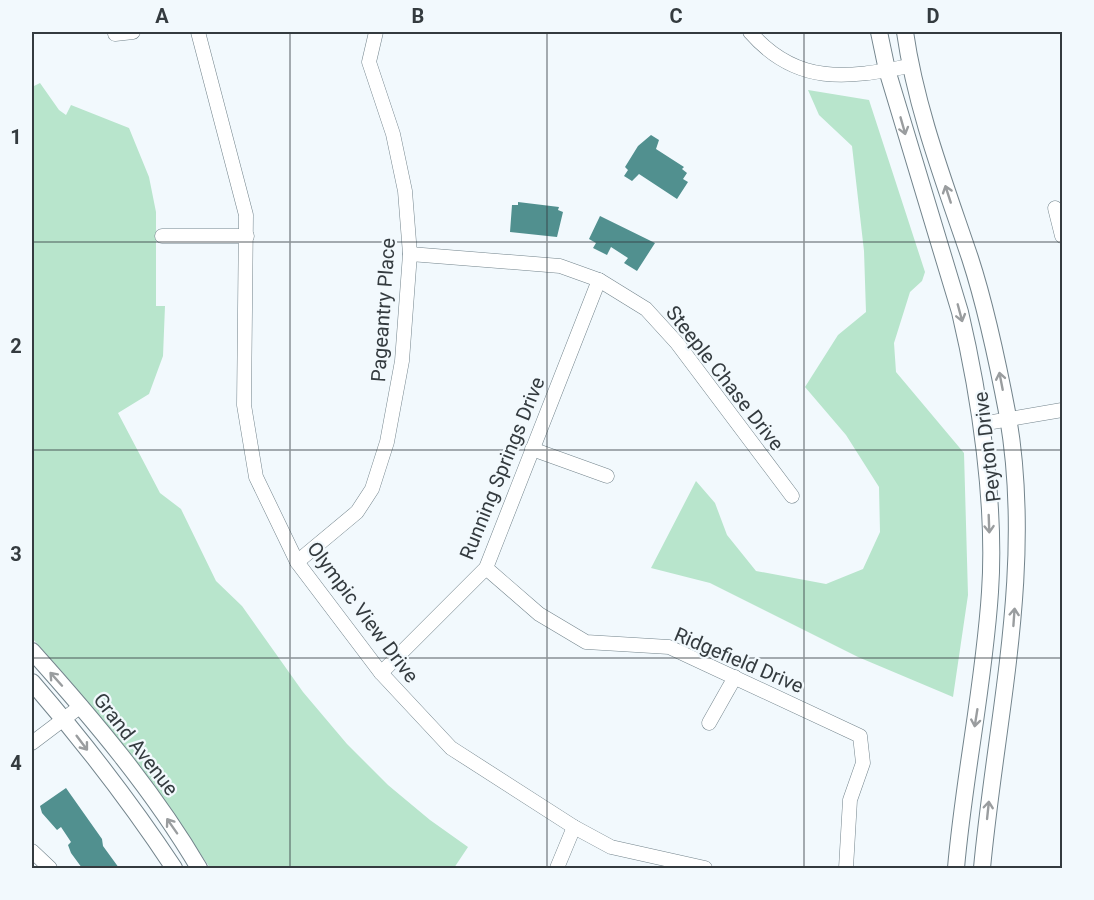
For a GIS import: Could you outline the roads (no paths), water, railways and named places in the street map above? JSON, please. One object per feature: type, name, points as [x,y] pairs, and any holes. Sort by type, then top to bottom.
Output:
[{"type":"main road","name":"Peyton Drive","points":[[879,32],[887,70],[960,312],[981,424],[987,480],[990,590],[979,702],[960,818],[956,868]]},
{"type":"main road","name":"Peyton Drive","points":[[905,32],[910,66],[971,261],[996,355],[1008,420],[1018,530],[1016,581],[1003,712],[988,806],[982,868]]},
{"type":"main road","name":"Grand Avenue","points":[[32,651],[81,706],[142,784],[199,868]]},
{"type":"main road","points":[[32,682],[63,718],[174,868]]},
{"type":"street","points":[[116,34],[133,32]]},
{"type":"street","name":"Olympic View Drive","points":[[198,32],[239,184],[247,236],[244,405],[256,477],[297,562],[381,673],[451,748],[574,827],[611,847],[705,868]]},
{"type":"street","name":"Pageantry Place","points":[[297,562],[357,512],[372,489],[387,442],[402,361],[410,254],[405,191],[393,135],[369,62],[376,32]]},
{"type":"street","points":[[750,32],[762,45],[805,70],[841,77],[910,66]]},
{"type":"street","points":[[1055,208],[1062,236]]},
{"type":"street","points":[[162,236],[247,236]]},
{"type":"street","name":"Steeple Chase Drive","points":[[410,254],[560,266],[599,280],[646,309],[677,343],[792,496]]},
{"type":"street","name":"Running Springs Drive","points":[[381,673],[486,568],[599,280]]},
{"type":"street","points":[[981,424],[1062,410]]},
{"type":"street","points":[[532,449],[607,476]]},
{"type":"street","name":"Ridgefield Drive","points":[[486,568],[539,614],[586,642],[669,647],[860,736],[863,764],[850,800],[846,868]]},
{"type":"street","points":[[709,723],[735,677]]},
{"type":"street","points":[[32,743],[81,706]]},
{"type":"street","points":[[557,868],[574,827]]},
{"type":"street","points":[[32,851],[50,868]]}]
